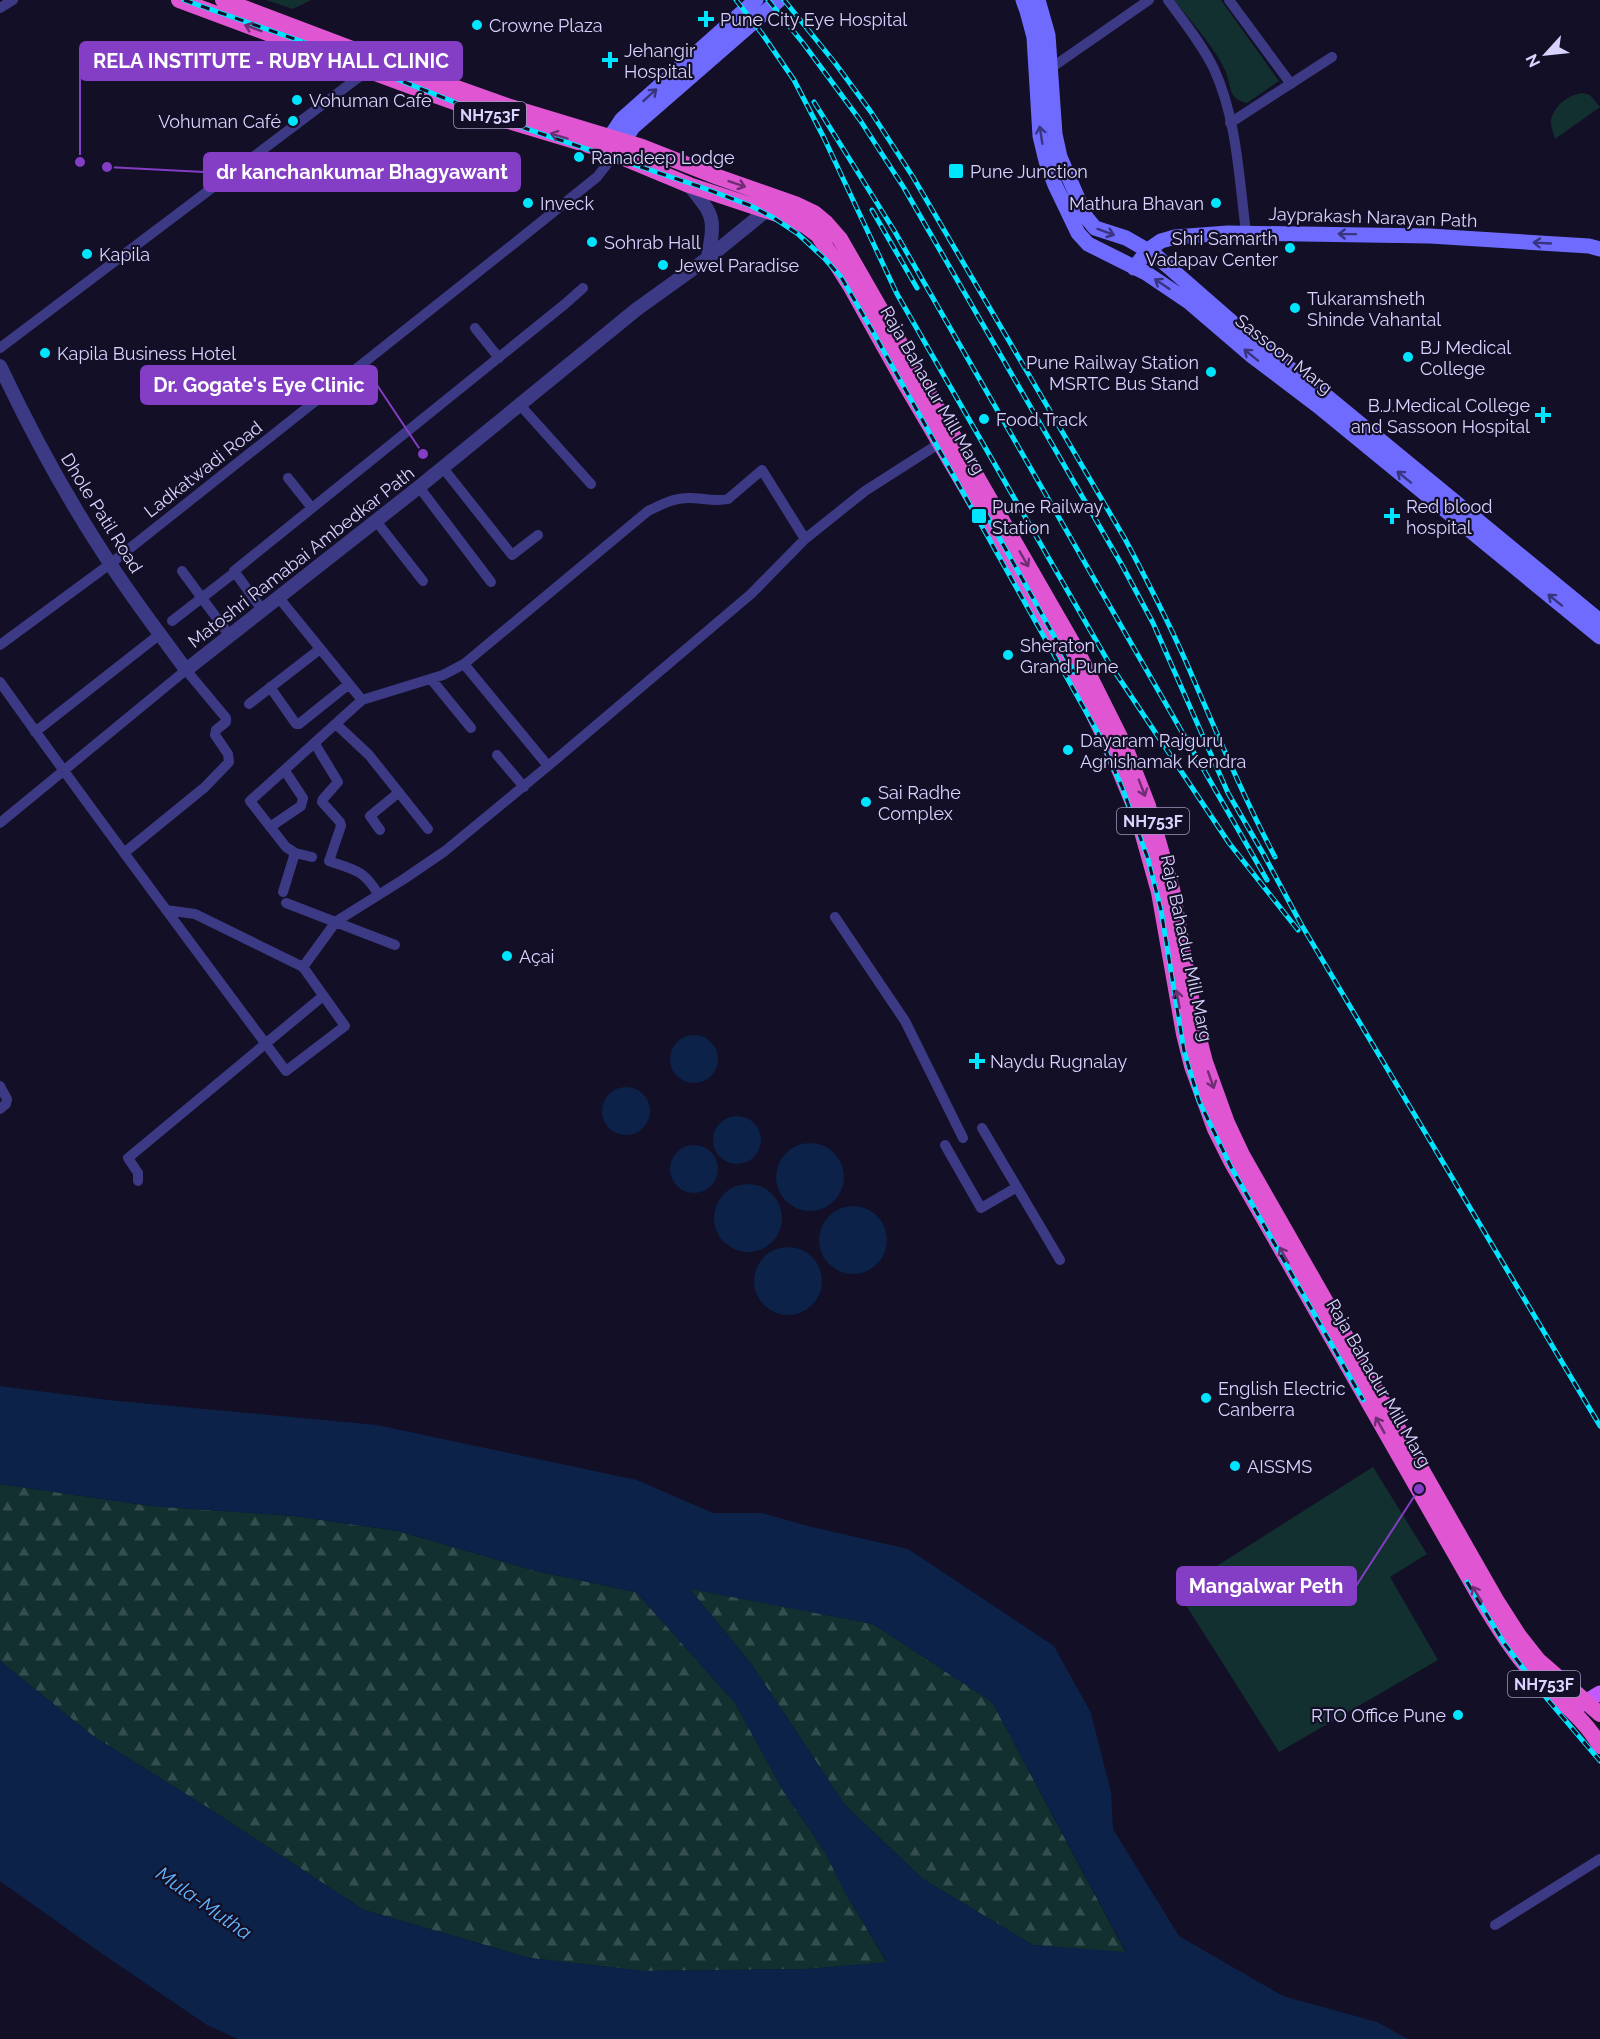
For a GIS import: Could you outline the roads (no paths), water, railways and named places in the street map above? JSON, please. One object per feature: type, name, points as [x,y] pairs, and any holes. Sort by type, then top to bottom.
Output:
[{"type":"highway","name":"NH753F","points":[[179,0],[505,120],[613,146]]},
{"type":"highway","name":"NH753F","points":[[223,0],[613,146]]},
{"type":"highway","name":"Raja Bahadur Mill Marg","points":[[613,146],[689,185],[767,210],[806,226],[818,234],[1066,658],[1112,752],[1136,810],[1159,892],[1184,1034],[1192,1066],[1206,1107],[1231,1161],[1519,1635],[1538,1660],[1554,1675],[1597,1707]]},
{"type":"highway","name":"Raja Bahadur Mill Marg","points":[[613,146],[795,204],[814,213],[840,239],[1077,651],[1125,747],[1148,806],[1172,889],[1197,1031],[1205,1062],[1242,1155],[1449,1547],[1508,1643],[1528,1668],[1577,1716],[1600,1746]]},
{"type":"main road","points":[[613,146],[734,28],[756,0]]},
{"type":"main road","points":[[734,28],[779,0]]},
{"type":"main road","name":"Sassoon Marg","points":[[1023,0],[1034,37],[1040,136],[1049,169],[1075,229],[1088,244],[1191,295],[1324,394],[1600,621]]},
{"type":"main road","name":"Sassoon Marg","points":[[1043,2],[1048,35],[1055,134],[1060,157],[1077,199],[1086,217],[1095,228],[1126,238],[1148,250],[1252,356],[1318,406],[1600,637]]},
{"type":"main road","name":"Jayprakash Narayan Path","points":[[1148,250],[1161,241],[1175,237],[1246,232],[1430,236],[1589,246],[1600,249]]},
{"type":"main road","points":[[1134,268],[1148,250]]},
{"type":"main road","points":[[1577,1716],[1597,1707]]},
{"type":"street","points":[[0,8],[13,0]]},
{"type":"street","points":[[1051,68],[1149,0]]},
{"type":"street","points":[[1168,0],[1200,44],[1221,86],[1230,123],[1246,232]]},
{"type":"street","points":[[1229,0],[1291,84]]},
{"type":"street","points":[[1230,123],[1332,57]]},
{"type":"street","points":[[0,348],[367,70]]},
{"type":"street","name":"Ladkatwadi Road","points":[[1,643],[110,564],[597,177],[613,146]]},
{"type":"street","points":[[689,185],[708,208],[712,219],[708,258]]},
{"type":"street","name":"Matoshri Ramabai Ambedkar Path","points":[[0,823],[186,670],[443,468],[637,309],[708,258],[767,210]]},
{"type":"street","points":[[263,611],[234,571],[583,288]]},
{"type":"street","points":[[475,328],[499,358]]},
{"type":"street","name":"Dhole Patil Road","points":[[0,366],[28,426],[110,564],[186,670]]},
{"type":"street","points":[[520,405],[591,484]]},
{"type":"street","points":[[303,967],[335,923],[445,851],[751,594],[805,539],[865,491],[940,443]]},
{"type":"street","points":[[443,468],[512,555],[538,535]]},
{"type":"street","points":[[312,857],[295,853],[286,847],[250,801],[337,725],[362,700],[431,679],[464,664],[648,511],[673,499],[721,501],[728,499],[762,470],[805,539]]},
{"type":"street","points":[[288,478],[312,508]]},
{"type":"street","points":[[419,487],[491,582]]},
{"type":"street","points":[[376,521],[423,581]]},
{"type":"street","points":[[182,571],[230,636]]},
{"type":"street","points":[[172,621],[230,576]]},
{"type":"street","points":[[279,598],[362,700]]},
{"type":"street","points":[[35,732],[160,634]]},
{"type":"street","points":[[249,704],[320,648]]},
{"type":"street","points":[[464,664],[548,766]]},
{"type":"street","points":[[124,853],[205,787],[230,762],[228,754],[215,735],[216,730],[226,722],[226,718],[186,670]]},
{"type":"street","points":[[431,679],[471,728]]},
{"type":"street","points":[[0,682],[64,772],[166,910],[286,1071],[345,1026],[303,967],[195,914],[166,910]]},
{"type":"street","points":[[270,687],[299,724],[349,684]]},
{"type":"street","points":[[337,725],[369,755],[428,829]]},
{"type":"street","points":[[315,744],[338,782],[322,799],[322,802],[340,822],[329,861],[362,872],[378,894]]},
{"type":"street","points":[[497,755],[524,787]]},
{"type":"street","points":[[270,827],[301,806],[303,802],[303,798],[285,771]]},
{"type":"street","points":[[380,830],[370,816],[398,793]]},
{"type":"street","points":[[295,853],[284,898],[335,923],[395,945]]},
{"type":"street","points":[[835,917],[905,1021],[963,1138]]},
{"type":"street","points":[[138,1180],[138,1173],[128,1158],[323,996]]},
{"type":"street","points":[[0,1086],[7,1099],[6,1104],[0,1109]]},
{"type":"street","points":[[982,1128],[1060,1260]]},
{"type":"street","points":[[945,1144],[981,1208],[1017,1187]]},
{"type":"street","points":[[1495,1925],[1600,1859]]},
{"type":"water","points":[[689,1035],[699,1035],[711,1042],[718,1054],[718,1064],[711,1076],[699,1083],[689,1083],[674,1072],[670,1064],[670,1054],[681,1039]]},
{"type":"water","points":[[621,1087],[631,1087],[643,1094],[650,1106],[650,1116],[643,1128],[631,1135],[621,1135],[606,1124],[602,1116],[602,1106],[613,1091]]},
{"type":"water","points":[[732,1116],[742,1116],[754,1123],[761,1135],[761,1145],[754,1157],[742,1164],[732,1164],[717,1153],[713,1145],[713,1135],[724,1120]]},
{"type":"water","points":[[810,1143],[823,1146],[834,1153],[841,1164],[844,1177],[841,1190],[834,1201],[823,1208],[810,1211],[797,1208],[786,1201],[779,1190],[776,1177],[779,1164],[786,1153],[797,1146]]},
{"type":"water","points":[[689,1145],[699,1145],[711,1152],[718,1164],[718,1174],[711,1186],[699,1193],[689,1193],[674,1182],[670,1174],[670,1164],[681,1149]]},
{"type":"water","points":[[748,1184],[761,1187],[772,1194],[779,1205],[782,1218],[779,1231],[772,1242],[761,1249],[748,1252],[735,1249],[724,1242],[717,1231],[714,1218],[717,1205],[724,1194],[735,1187]]},
{"type":"water","points":[[853,1206],[866,1209],[877,1216],[884,1227],[887,1240],[884,1253],[877,1264],[866,1271],[853,1274],[840,1271],[829,1264],[822,1253],[819,1240],[822,1227],[829,1216],[840,1209]]},
{"type":"water","points":[[788,1247],[801,1250],[812,1257],[819,1268],[822,1281],[819,1294],[812,1305],[801,1312],[788,1315],[775,1312],[764,1305],[757,1294],[754,1281],[757,1268],[764,1257],[775,1250]]},
{"type":"water","name":"Mula-Mutha","points":[[0,1386],[108,1400],[377,1425],[637,1480],[713,1513],[762,1513],[908,1549],[1054,1646],[1091,1713],[1111,1792],[1113,1829],[1179,1936],[1283,1996],[1377,2022],[1408,2039],[238,2039],[207,2025],[0,1881],[0,1661],[93,1736],[364,1910],[530,1958],[644,1971],[807,1969],[887,1962],[846,1894],[825,1852],[784,1792],[735,1703],[636,1592],[536,1571],[398,1531],[294,1516],[151,1506],[0,1484]],"holes":[[[690,1589],[873,1624],[992,1702],[1126,1952],[1033,1945],[923,1879],[845,1805],[752,1665]]]},
{"type":"railway","points":[[184,0],[306,43],[497,119],[749,205],[798,234],[841,277],[1098,733],[1122,787],[1148,859],[1161,910],[1184,1051],[1199,1101],[1231,1167],[1363,1400]]},
{"type":"railway","points":[[736,0],[794,80],[824,138],[897,294],[1109,663],[1229,843],[1298,930]]},
{"type":"railway","points":[[768,0],[860,120],[904,188],[1123,567],[1153,623],[1228,793],[1301,924],[1600,1426]]},
{"type":"railway","points":[[784,0],[871,112],[913,177],[1125,539],[1177,642],[1242,790],[1275,857]]},
{"type":"railway","points":[[814,102],[895,232],[1267,880]]},
{"type":"railway","points":[[872,210],[917,288]]},
{"type":"railway","points":[[985,512],[1074,672]]},
{"type":"railway","points":[[1467,1582],[1504,1643],[1543,1694],[1600,1761]]},
{"type":"place","name":"Pune City Eye Hospital","points":[[706,19]]},
{"type":"place","name":"Crowne Plaza","points":[[477,25]]},
{"type":"place","name":"Jehangir Hospital","points":[[610,60]]},
{"type":"place","name":"Vohuman Cafe","points":[[297,100]]},
{"type":"place","name":"Vohuman Café","points":[[293,121]]},
{"type":"place","name":"Ranadeep Lodge","points":[[579,157]]},
{"type":"place","name":"RELA INSTITUTE - RUBY HALL CLINIC","points":[[80,162]]},
{"type":"place","name":"dr kanchankumar Bhagyawant","points":[[107,167]]},
{"type":"place","name":"Pune Junction","points":[[956,171]]},
{"type":"place","name":"Inveck","points":[[528,203]]},
{"type":"place","name":"Mathura Bhavan","points":[[1216,203]]},
{"type":"place","name":"Sohrab Hall","points":[[592,242]]},
{"type":"place","name":"Shri Samarth Vadapav Center","points":[[1290,248]]},
{"type":"place","name":"Kapila","points":[[87,254]]},
{"type":"place","name":"Jewel Paradise","points":[[663,265]]},
{"type":"place","name":"Tukaramsheth Shinde Vahantal","points":[[1295,308]]},
{"type":"place","name":"Kapila Business Hotel","points":[[45,353]]},
{"type":"place","name":"BJ Medical College","points":[[1408,357]]},
{"type":"place","name":"Pune Railway Station MSRTC Bus Stand","points":[[1211,372]]},
{"type":"place","name":"B.J.Medical College and Sassoon Hospital","points":[[1543,415]]},
{"type":"place","name":"Food Track","points":[[984,419]]},
{"type":"place","name":"Dr. Gogate's Eye Clinic","points":[[423,454]]},
{"type":"place","name":"Pune Railway Station","points":[[979,516]]},
{"type":"place","name":"Red blood hospital","points":[[1392,516]]},
{"type":"place","name":"Sheraton Grand Pune","points":[[1008,655]]},
{"type":"place","name":"Dayaram Rajguru Agnishamak Kendra","points":[[1068,750]]},
{"type":"place","name":"Sai Radhe Complex","points":[[866,802]]},
{"type":"place","name":"Açai","points":[[507,956]]},
{"type":"place","name":"Naydu Rugnalay","points":[[977,1061]]},
{"type":"place","name":"English Electric Canberra","points":[[1206,1398]]},
{"type":"place","name":"AISSMS","points":[[1235,1466]]},
{"type":"place","name":"Mangalwar Peth","points":[[1419,1489]]},
{"type":"place","name":"RTO Office Pune","points":[[1458,1715]]}]
